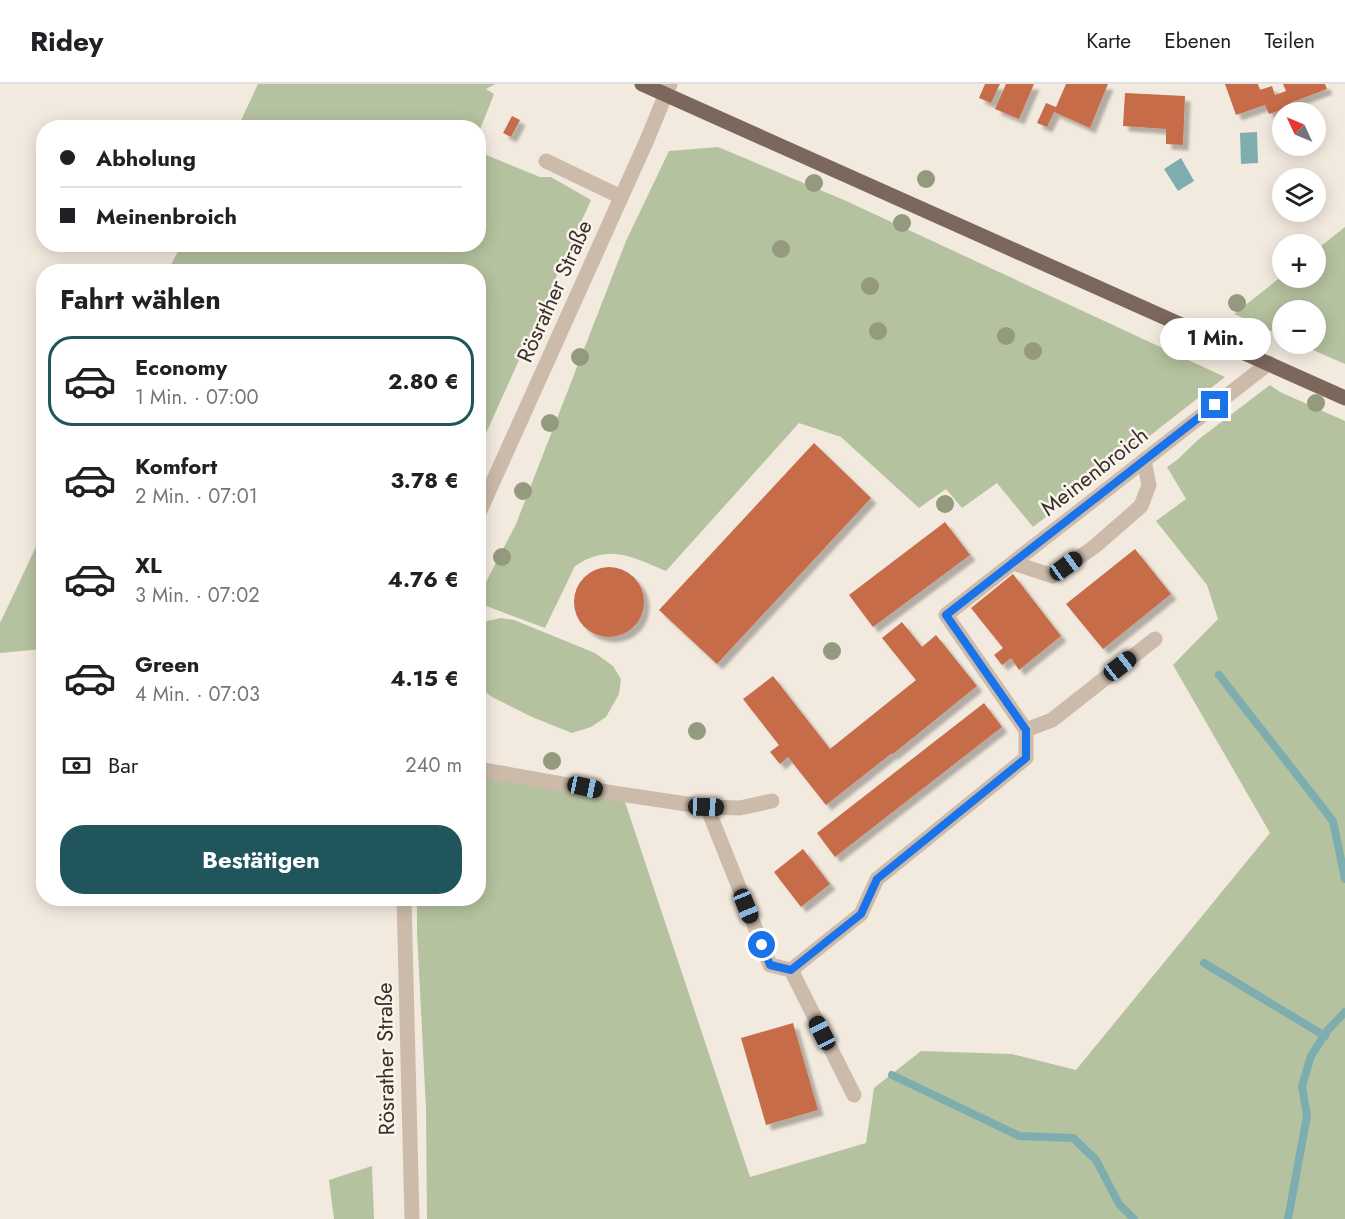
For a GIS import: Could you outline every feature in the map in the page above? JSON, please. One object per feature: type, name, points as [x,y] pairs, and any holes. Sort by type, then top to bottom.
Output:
[{"type":"main road","points":[[642,84],[668,90],[1345,398]]},
{"type":"street","name":"Rösrather Straße","points":[[486,497],[668,90]]},
{"type":"street","points":[[546,161],[621,197]]},
{"type":"street","name":"Meinenbroich","points":[[1026,730],[946,615],[1269,363]]},
{"type":"street","points":[[1013,563],[1053,576],[1094,547],[1141,506],[1149,485],[1144,461]]},
{"type":"street","points":[[791,970],[861,914],[877,879],[1026,758],[1026,730],[1052,720],[1155,639]]},
{"type":"street","points":[[486,770],[706,807],[740,808],[772,801]]},
{"type":"street","points":[[706,807],[770,965],[791,970],[854,1095]]},
{"type":"street","name":"Rösrather Straße","points":[[404,906],[412,1219]]},
{"type":"green space","points":[[258,84],[495,84],[486,89],[494,94],[484,120],[241,120]]},
{"type":"green space","points":[[718,147],[844,200],[1225,377],[1033,527],[997,483],[962,508],[946,489],[919,508],[841,437],[799,423],[666,571],[621,555],[599,555],[588,559],[575,566],[545,628],[486,606],[486,582],[516,524],[626,241],[669,151]]},
{"type":"green space","points":[[486,155],[540,177],[551,177],[591,200],[486,433],[486,264],[172,264],[178,252],[486,252]]},
{"type":"green space","points":[[1345,227],[1345,364],[1322,354],[1326,354],[1326,300],[1272,300],[1272,331],[1234,314],[1272,284],[1272,288],[1326,288],[1326,242]]},
{"type":"green space","points":[[1270,385],[1280,392],[1345,421],[1345,1219],[427,1219],[426,1109],[417,906],[486,906],[486,771],[625,802],[750,1177],[866,1143],[874,1088],[921,1051],[1012,1054],[1076,1070],[1270,833],[1173,665],[1218,619],[1207,585],[1156,521],[1186,499],[1167,467],[1199,439]]},
{"type":"green space","points":[[36,547],[36,650],[0,653],[0,623]]},
{"type":"green space","points":[[501,618],[514,620],[595,653],[613,666],[621,679],[619,694],[606,717],[591,727],[572,733],[532,717],[486,692],[487,621]]},
{"type":"green space","points":[[372,1166],[374,1219],[334,1219],[329,1180]]},
{"type":"water","points":[[1257,132],[1258,163],[1241,164],[1240,133]]},
{"type":"water","points":[[1181,158],[1194,181],[1178,191],[1164,169]]},
{"type":"building","points":[[985,84],[1000,84],[991,103],[979,98]]},
{"type":"building","points":[[1006,84],[1034,84],[1019,119],[995,109]]},
{"type":"building","points":[[1066,84],[1108,84],[1090,128],[1054,112],[1047,127],[1037,123],[1046,103],[1056,107]]},
{"type":"building","points":[[1225,84],[1258,84],[1260,90],[1272,86],[1275,95],[1286,91],[1283,84],[1325,84],[1327,89],[1293,102],[1272,102],[1272,113],[1269,114],[1265,105],[1236,115]]},
{"type":"building","points":[[1125,93],[1185,96],[1183,145],[1166,144],[1166,129],[1123,126]]},
{"type":"building","points":[[512,116],[520,120],[511,137],[503,133]]},
{"type":"building","points":[[814,443],[871,498],[717,664],[659,610]]},
{"type":"building","points":[[945,522],[970,555],[873,627],[849,595]]},
{"type":"building","points":[[1135,549],[1171,594],[1103,649],[1066,604]]},
{"type":"building","points":[[602,567],[616,567],[629,572],[639,582],[644,602],[639,622],[629,632],[616,637],[602,637],[589,632],[579,622],[574,609],[574,595],[579,582],[589,572]]},
{"type":"building","points":[[1013,574],[1061,636],[1019,670],[1011,658],[1002,665],[994,655],[1003,648],[971,608]]},
{"type":"building","points":[[902,622],[922,647],[936,635],[977,686],[826,805],[788,757],[780,764],[770,752],[779,745],[743,699],[773,676],[830,749],[916,680],[882,638]]},
{"type":"building","points":[[984,703],[1002,727],[835,857],[817,833]]},
{"type":"building","points":[[803,849],[830,884],[801,907],[774,872]]},
{"type":"building","points":[[793,1023],[818,1110],[766,1125],[741,1038]]},
{"type":"waterway","points":[[1219,675],[1333,821],[1345,879]]},
{"type":"waterway","points":[[1204,963],[1325,1036]]},
{"type":"waterway","points":[[1288,1219],[1307,1116],[1302,1086],[1311,1056],[1327,1031],[1345,1012]]},
{"type":"waterway","points":[[892,1075],[1019,1136],[1073,1138],[1096,1160],[1119,1204],[1134,1219]]},
{"type":"route","points":[[762,945],[770,965],[791,970],[861,914],[877,879],[1026,758],[1026,730],[946,615],[1215,405]]}]
